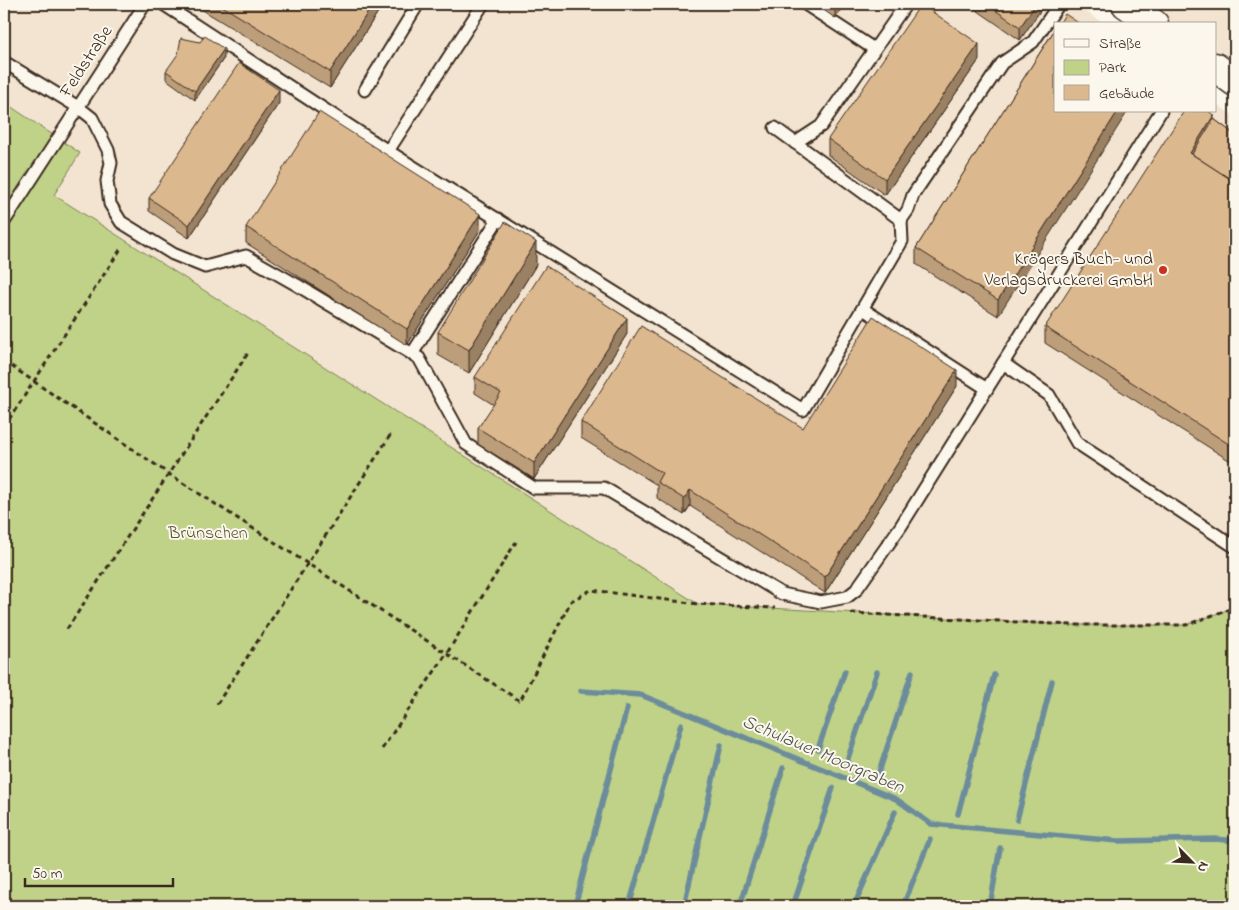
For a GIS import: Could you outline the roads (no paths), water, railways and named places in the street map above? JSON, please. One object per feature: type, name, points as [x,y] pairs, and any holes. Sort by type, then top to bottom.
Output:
[{"type":"street","points":[[1126,4],[1151,22]]},
{"type":"street","points":[[1216,69],[1235,82]]},
{"type":"lane","name":"Feldstraße","points":[[4,222],[146,4]]},
{"type":"lane","points":[[163,4],[388,151],[803,410],[902,242],[901,220],[908,210],[913,195],[1002,63],[1033,42],[1059,4]]},
{"type":"lane","points":[[366,90],[418,4]]},
{"type":"lane","points":[[388,151],[483,4]]},
{"type":"lane","points":[[805,4],[874,49]]},
{"type":"lane","points":[[795,143],[821,126],[906,4]]},
{"type":"lane","points":[[4,62],[92,118],[108,150],[111,163],[107,181],[110,204],[121,222],[173,254],[205,267],[246,256],[297,284],[412,354],[418,358],[466,444],[534,488],[604,488],[782,594],[821,602],[848,597],[856,590],[901,526],[1160,112]]},
{"type":"lane","points":[[775,128],[901,220]]},
{"type":"lane","points":[[412,354],[498,219]]},
{"type":"lane","points":[[863,309],[987,389]]},
{"type":"lane","points":[[1003,363],[1049,395],[1076,443],[1235,547]]},
{"type":"waterway","points":[[818,749],[845,671]]},
{"type":"waterway","points":[[847,761],[877,672]]},
{"type":"waterway","points":[[878,775],[912,672]]},
{"type":"waterway","points":[[958,814],[994,675]]},
{"type":"waterway","points":[[1017,820],[1052,681]]},
{"type":"waterway","name":"Schulauer Moorgraben","points":[[581,691],[641,695],[896,799],[931,824],[1118,841],[1216,839],[1235,841]]},
{"type":"waterway","points":[[575,906],[627,708]]},
{"type":"waterway","points":[[629,906],[681,724]]},
{"type":"waterway","points":[[684,906],[721,745]]},
{"type":"waterway","points":[[740,906],[783,768]]},
{"type":"waterway","points":[[793,906],[833,788]]},
{"type":"waterway","points":[[854,906],[895,812]]},
{"type":"waterway","points":[[903,906],[930,839]]},
{"type":"waterway","points":[[990,906],[1000,848]]},
{"type":"place","name":"Krögers Buch- und Verlagsdruckerei GmbH","points":[[1163,270]]},
{"type":"park label","name":"Brünschen","points":[[208,534]]}]
